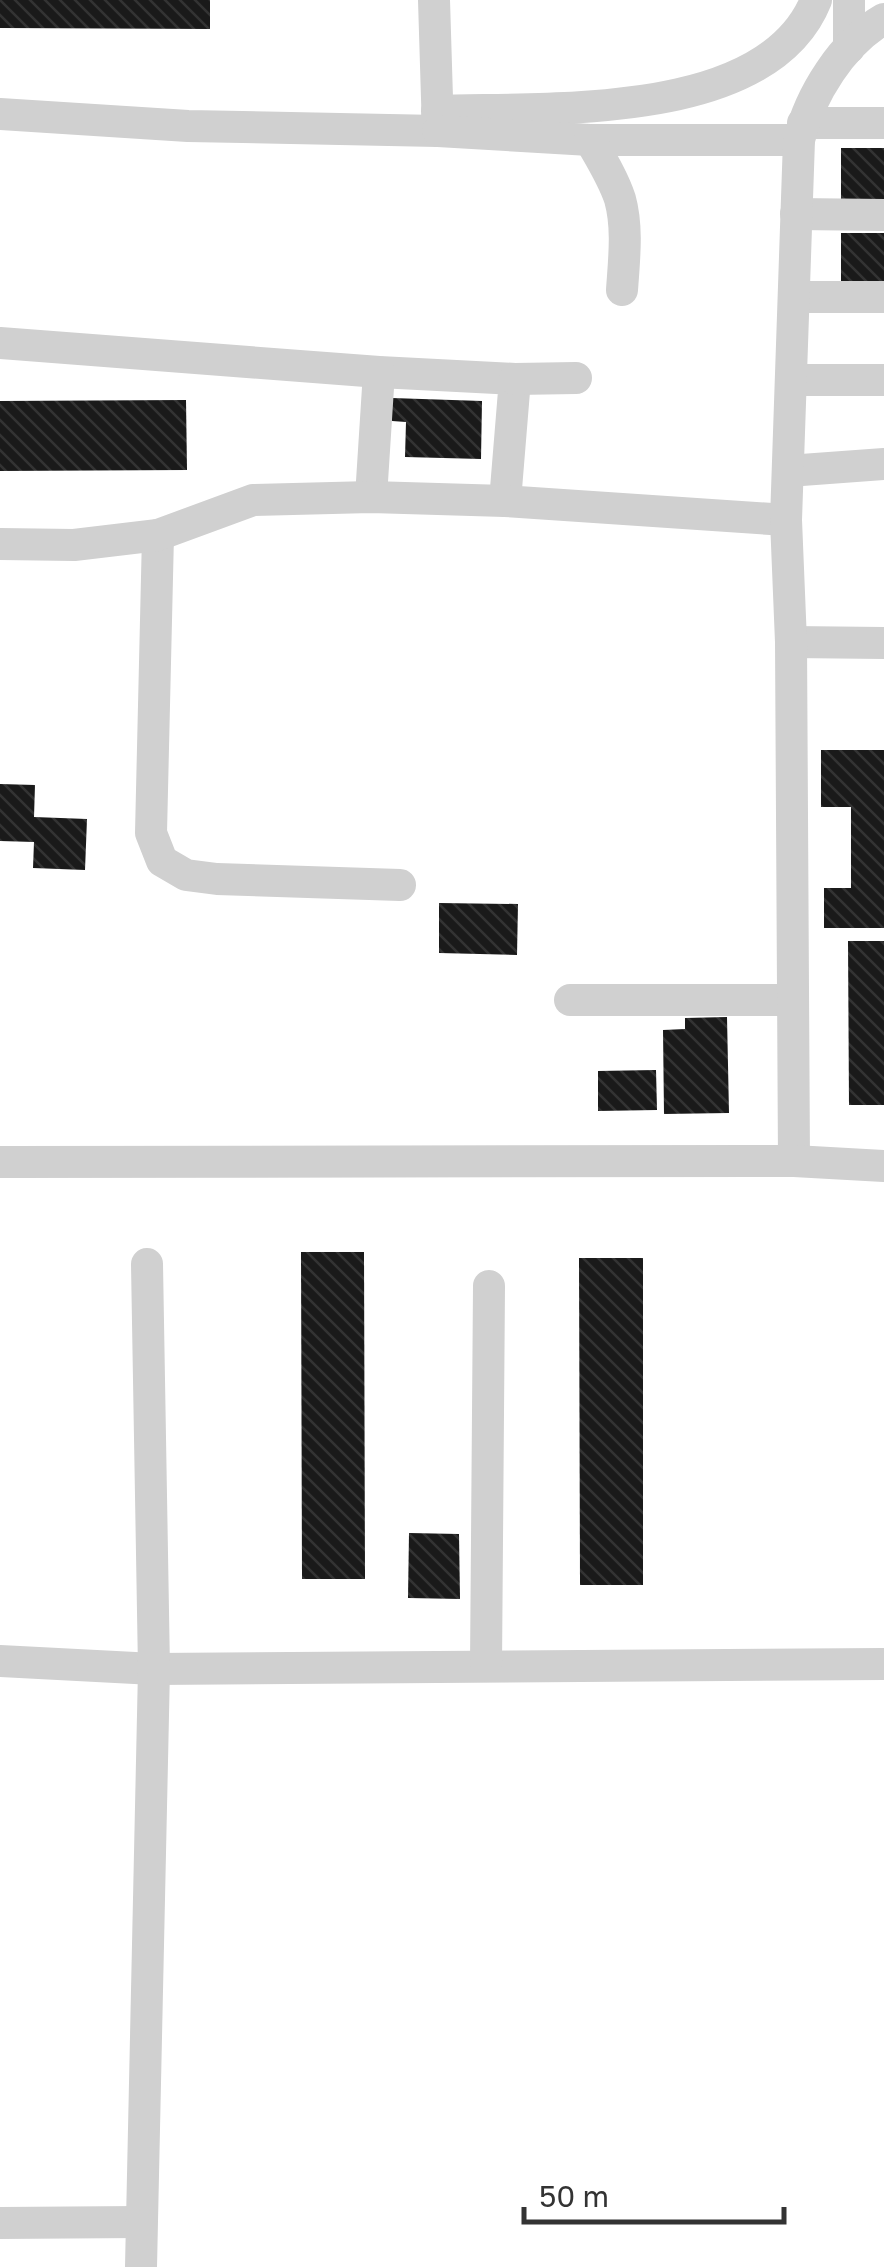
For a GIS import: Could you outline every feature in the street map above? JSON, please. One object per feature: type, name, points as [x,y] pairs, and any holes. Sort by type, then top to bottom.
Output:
[{"type":"lane","points":[[434,0],[438,121]]},
{"type":"lane","points":[[0,114],[188,126],[438,121],[636,102],[692,92],[744,74],[792,40],[816,0]]},
{"type":"lane","points":[[849,0],[849,48]]},
{"type":"lane","points":[[794,1161],[792,642],[786,520],[801,132],[820,89],[849,48],[884,20]]},
{"type":"lane","points":[[438,121],[590,140],[801,132],[884,123]]},
{"type":"lane","points":[[590,140],[621,202],[625,244],[622,290]]},
{"type":"lane","points":[[796,214],[884,215]]},
{"type":"lane","points":[[794,297],[884,297]]},
{"type":"lane","points":[[0,342],[379,372],[576,378]]},
{"type":"lane","points":[[370,497],[379,372]]},
{"type":"lane","points":[[505,501],[515,379]]},
{"type":"lane","points":[[790,380],[884,380]]},
{"type":"lane","points":[[788,472],[884,464]]},
{"type":"lane","points":[[0,544],[74,544],[158,535],[253,500],[370,497],[505,501],[786,520]]},
{"type":"lane","points":[[158,535],[151,833],[162,862],[186,875],[217,880],[400,886]]},
{"type":"lane","points":[[792,642],[884,642]]},
{"type":"lane","points":[[570,1000],[792,1000]]},
{"type":"lane","points":[[0,1162],[794,1161],[884,1166]]},
{"type":"lane","points":[[140,2267],[154,1669],[147,1264]]},
{"type":"lane","points":[[486,1666],[489,1286]]},
{"type":"lane","points":[[0,1661],[154,1669],[884,1664]]},
{"type":"lane","points":[[0,2222],[140,2222]]},
{"type":"building","points":[[0,0],[210,0],[210,29],[0,28]]},
{"type":"building","points":[[841,148],[884,148],[884,203],[841,203]]},
{"type":"building","points":[[841,233],[884,233],[884,287],[841,287]]},
{"type":"building","points":[[392,398],[482,401],[481,459],[405,457],[406,422],[392,421]]},
{"type":"building","points":[[186,400],[187,470],[0,471],[0,401]]},
{"type":"building","points":[[821,750],[884,750],[884,928],[824,928],[824,888],[851,888],[851,807],[821,807]]},
{"type":"building","points":[[0,784],[35,785],[34,817],[87,819],[85,870],[33,868],[34,842],[0,841]]},
{"type":"building","points":[[439,903],[518,904],[517,955],[439,953]]},
{"type":"building","points":[[848,941],[884,941],[884,1105],[849,1105]]},
{"type":"building","points":[[727,1017],[729,1113],[664,1114],[663,1030],[685,1029],[685,1018]]},
{"type":"building","points":[[656,1070],[657,1110],[598,1111],[598,1071]]},
{"type":"building","points":[[301,1252],[364,1252],[365,1579],[302,1579]]},
{"type":"building","points":[[579,1258],[643,1258],[643,1585],[580,1585]]},
{"type":"building","points":[[409,1533],[459,1534],[460,1599],[408,1598]]}]
